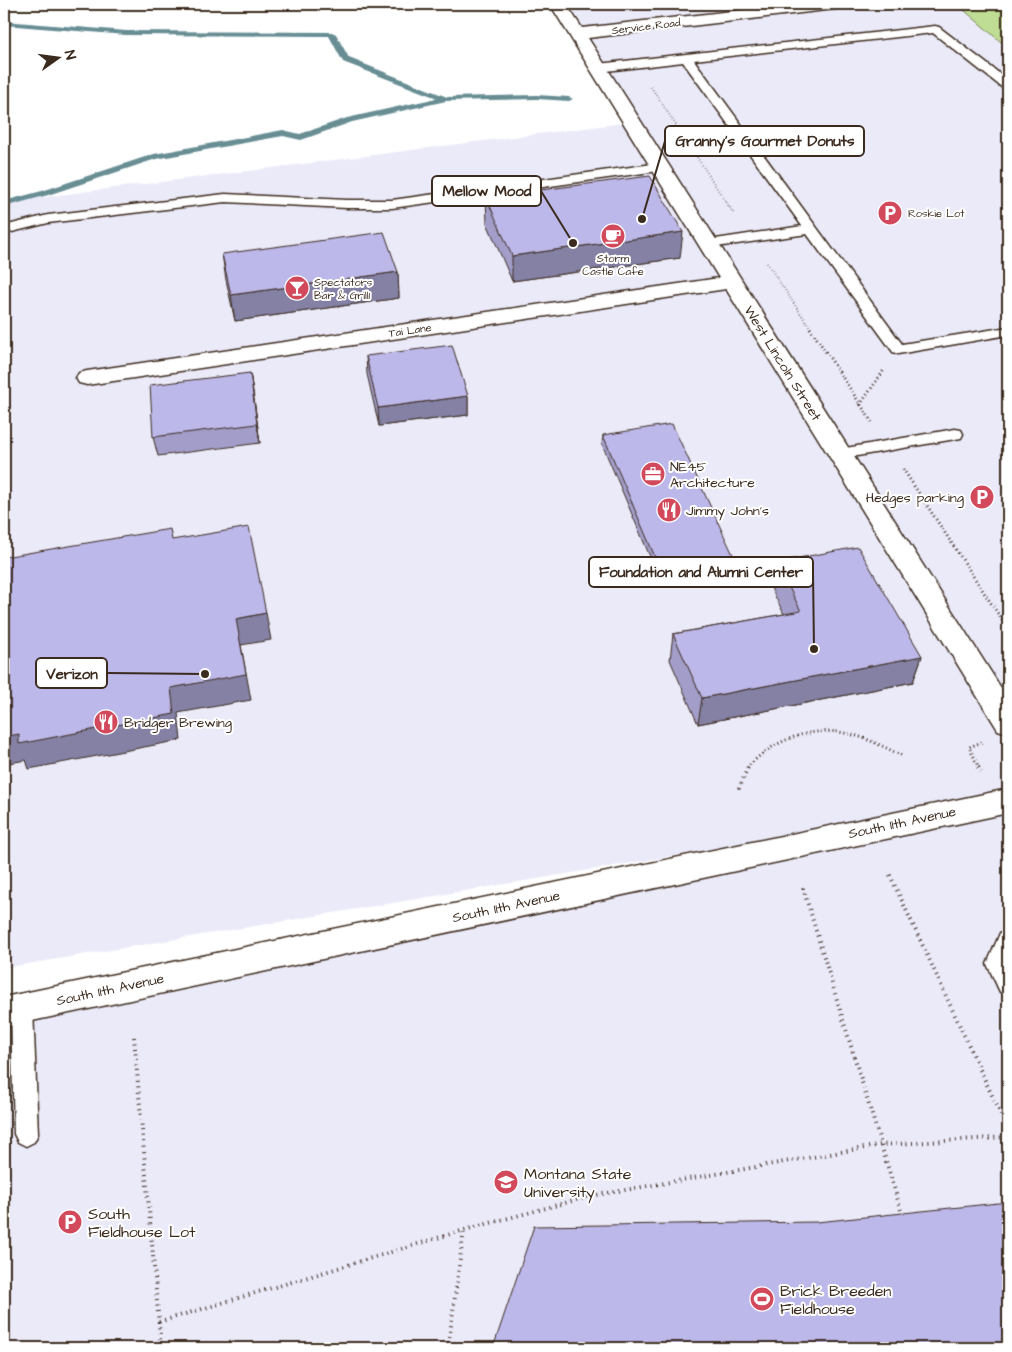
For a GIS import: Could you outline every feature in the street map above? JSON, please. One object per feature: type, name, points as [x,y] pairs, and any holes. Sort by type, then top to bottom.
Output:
[{"type":"street","name":"West Lincoln Street","points":[[558,4],[1008,722]]},
{"type":"street","name":"Service Road","points":[[577,34],[835,4]]},
{"type":"street","name":"Tai Lane","points":[[87,378],[733,282]]},
{"type":"street","name":"South 11th Avenue","points":[[13,1010],[1008,801]]},
{"type":"lane","points":[[598,68],[935,29],[1008,86]]},
{"type":"lane","points":[[686,58],[898,349],[1008,331]]},
{"type":"lane","points":[[4,230],[48,219],[225,198],[347,204],[392,204],[660,167]]},
{"type":"lane","points":[[709,244],[811,229]]},
{"type":"lane","points":[[840,454],[955,434]]},
{"type":"lane","points":[[1008,940],[998,964],[1008,984]]},
{"type":"lane","points":[[13,1010],[26,1134]]},
{"type":"path","points":[[635,63],[1008,630]]},
{"type":"path","points":[[860,405],[898,349]]},
{"type":"path","points":[[739,789],[746,769],[763,751],[784,739],[811,733],[842,732],[874,742],[903,756]]},
{"type":"path","points":[[890,875],[1008,1130]]},
{"type":"path","points":[[803,888],[906,1227]]},
{"type":"path","points":[[134,1037],[161,1348]]},
{"type":"path","points":[[159,1322],[464,1230],[591,1196],[881,1145],[1008,1137]]},
{"type":"path","points":[[448,1348],[464,1230]]},
{"type":"shaded area","points":[[558,4],[1008,4],[1008,800],[4,968],[4,202],[632,122]]},
{"type":"shaded area","name":"Montana State University","points":[[1008,802],[1008,1348],[4,1348],[4,1017]]},
{"type":"green space","points":[[957,4],[1008,4],[1008,48]]},
{"type":"building","points":[[650,176],[683,232],[512,256],[486,197]]},
{"type":"building","points":[[384,232],[398,272],[231,295],[222,254]]},
{"type":"building","points":[[452,345],[468,396],[378,408],[366,356]]},
{"type":"building","points":[[250,373],[257,424],[153,437],[150,385]]},
{"type":"building","points":[[672,424],[735,559],[661,571],[603,435]]},
{"type":"building","points":[[249,527],[266,613],[236,619],[246,674],[171,688],[174,714],[19,744],[19,734],[4,737],[4,557],[170,529],[172,540]]},
{"type":"building","points":[[858,547],[922,656],[702,698],[673,634],[801,611],[776,562]]},
{"type":"building","name":"Brick Breeden Fieldhouse","points":[[1008,1202],[1008,1348],[493,1348],[534,1226],[817,1222]]},
{"type":"waterway","points":[[4,23],[45,28],[126,33],[208,35],[332,34],[346,60],[446,99]]},
{"type":"waterway","points":[[446,99],[537,97],[569,99]]},
{"type":"waterway","points":[[4,204],[45,193],[154,157],[283,133],[301,137],[350,120],[446,99]]},
{"type":"place","name":"Roskie Lot","points":[[890,213]]},
{"type":"place","name":"Granny's Gourmet Donuts","points":[[642,219]]},
{"type":"place","name":"Storm Castle Cafe","points":[[613,236]]},
{"type":"place","name":"Mellow Mood","points":[[573,243]]},
{"type":"place","name":"Spectators Bar & Grill1","points":[[297,288]]},
{"type":"place","name":"NE45 Architecture","points":[[653,474]]},
{"type":"place","name":"Hedges parking","points":[[982,497]]},
{"type":"place","name":"Jimmy John's","points":[[669,510]]},
{"type":"place","name":"Foundation and Alumni Center","points":[[814,649]]},
{"type":"place","name":"Verizon","points":[[205,674]]},
{"type":"place","name":"Bridger Brewing","points":[[106,722]]},
{"type":"place","name":"Montana State University","points":[[506,1182]]},
{"type":"place","name":"South Fieldhouse Lot","points":[[70,1222]]},
{"type":"place","name":"Brick Breeden Fieldhouse","points":[[762,1299]]}]
